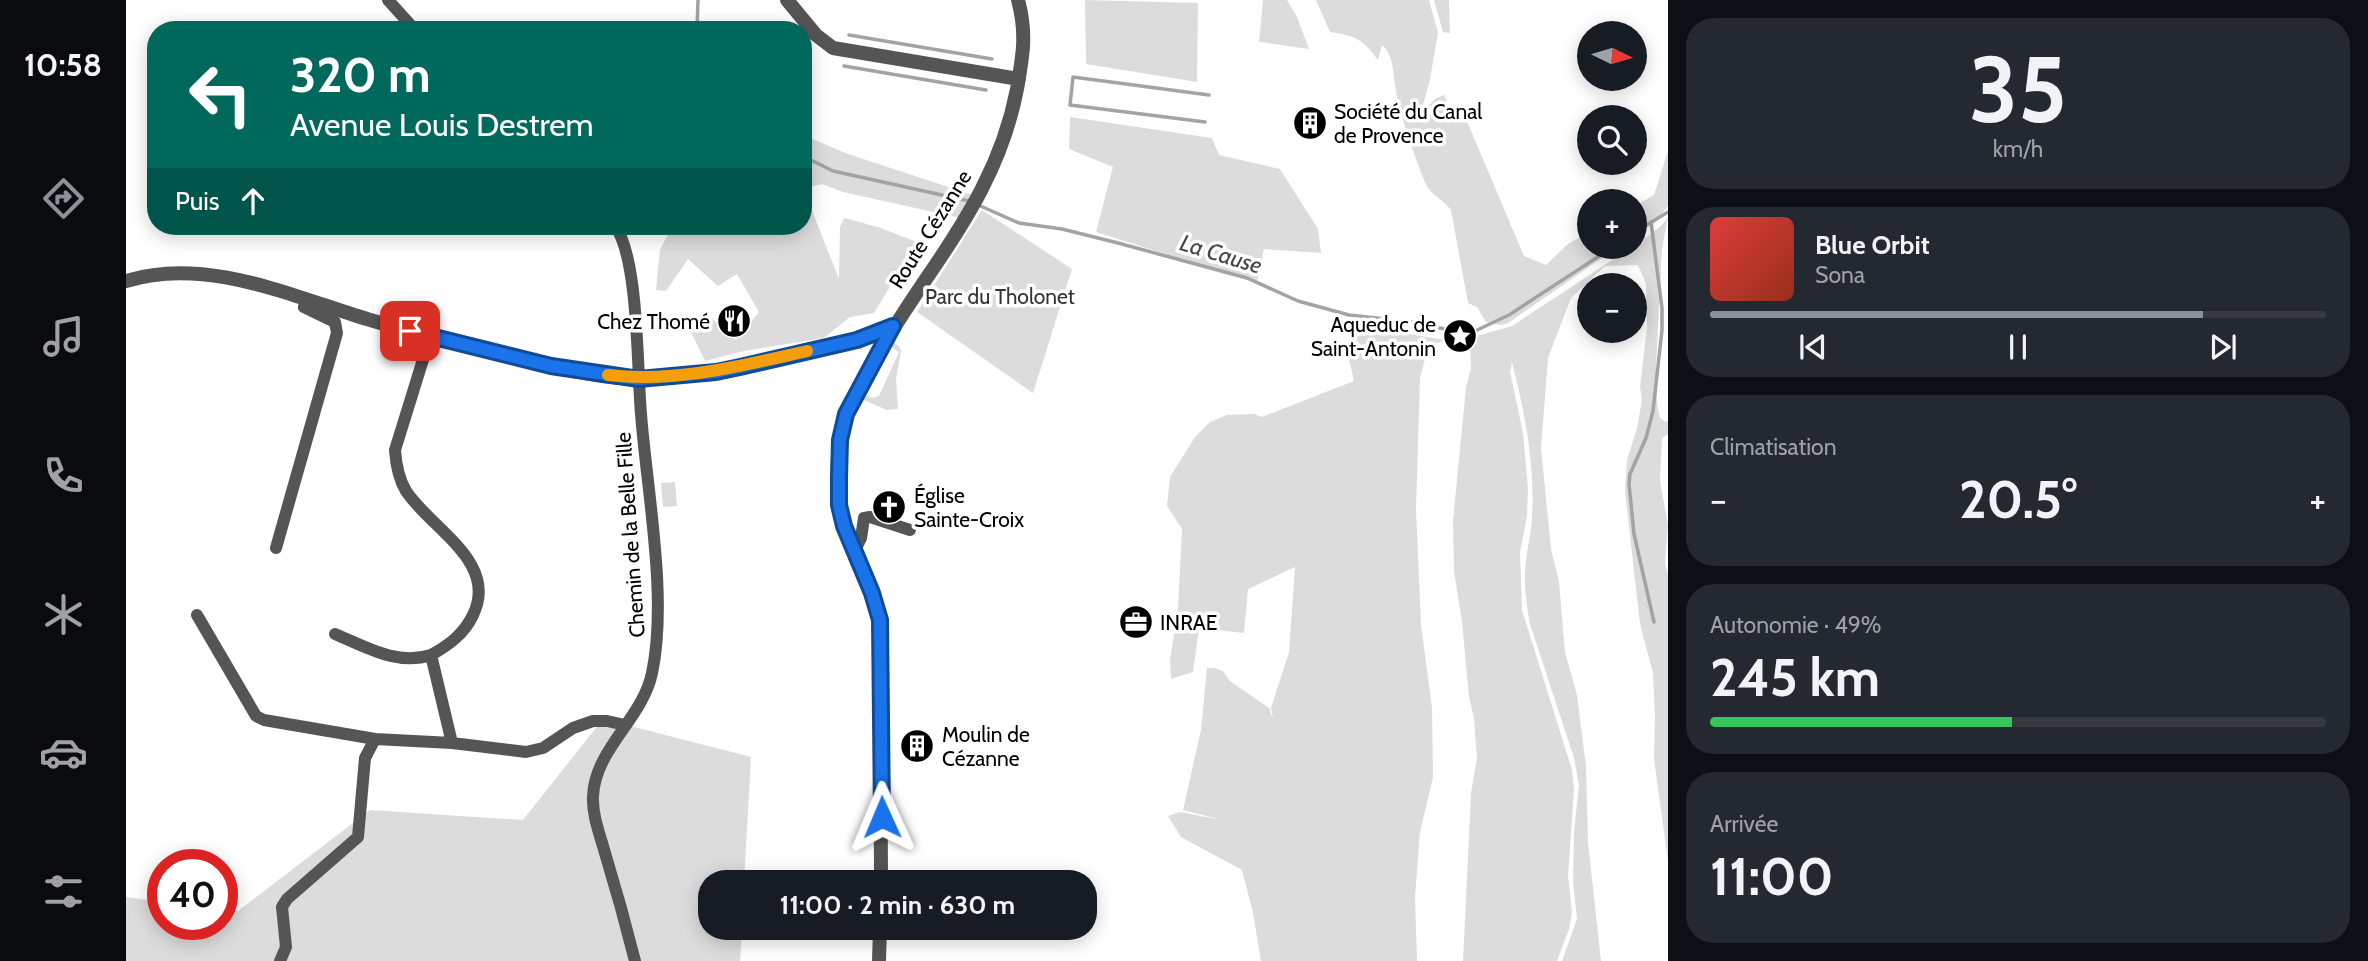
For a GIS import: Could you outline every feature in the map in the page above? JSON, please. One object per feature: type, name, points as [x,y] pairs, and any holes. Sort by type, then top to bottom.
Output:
[{"type":"street","points":[[388,0],[407,21]]},
{"type":"street","points":[[787,0],[804,21]]},
{"type":"street","name":"Route Cézanne","points":[[881,870],[880,620],[839,505],[842,430],[851,403],[893,326],[977,201],[1008,130],[1025,37],[1018,0]]},
{"type":"street","points":[[812,30],[833,48],[1019,79]]},
{"type":"street","name":"Chemin de la Belle Fille","points":[[620,235],[624,242],[632,286],[656,570],[657,636],[649,685],[640,705],[603,762],[594,786],[593,799],[597,823],[635,961]]},
{"type":"street","points":[[126,281],[152,274],[184,271],[260,286],[450,342],[572,370],[639,379],[740,367],[857,340],[893,326]]},
{"type":"street","points":[[275,548],[337,333],[335,322],[304,307],[306,300]]},
{"type":"street","points":[[335,634],[381,654],[397,658],[421,658],[447,647],[469,624],[476,609],[480,591],[470,561],[412,498],[396,468],[396,441],[430,337]]},
{"type":"street","points":[[854,552],[861,538],[864,518],[870,517],[909,530]]},
{"type":"street","points":[[197,615],[256,716],[264,720],[375,739],[535,751],[573,728],[593,721],[625,725]]},
{"type":"street","points":[[431,655],[452,743]]},
{"type":"street","points":[[280,961],[286,947],[282,907],[287,899],[358,837],[365,758],[375,739]]},
{"type":"street","points":[[880,940],[880,961]]},
{"type":"green space","points":[[1085,0],[1198,3],[1197,82],[1086,64]]},
{"type":"green space","points":[[1263,0],[1287,0],[1297,17],[1309,49],[1259,42]]},
{"type":"green space","points":[[1316,0],[1429,0],[1438,33],[1420,116],[1435,99],[1444,95],[1450,109],[1466,119],[1524,256],[1546,265],[1577,239],[1577,259],[1601,259],[1508,323],[1500,325],[1486,322],[1477,307],[1468,303],[1451,210],[1428,188],[1419,168],[1401,111],[1389,54],[1382,45],[1378,60],[1368,47],[1358,40],[1330,32]]},
{"type":"green space","points":[[1434,0],[1449,0],[1450,33],[1443,32]]},
{"type":"green space","points":[[1070,117],[1212,138],[1219,155],[1280,169],[1318,229],[1321,253],[1264,249],[1257,283],[1096,232],[1113,167],[1069,149]]},
{"type":"green space","points":[[812,139],[848,154],[973,195],[961,218],[843,192],[822,184],[812,188]]},
{"type":"green space","points":[[1668,151],[1668,206],[1647,227],[1647,199],[1654,195]]},
{"type":"green space","name":"Parc du Tholonet","points":[[982,210],[1072,269],[1033,393],[917,312]]},
{"type":"green space","points":[[812,211],[839,279],[840,227],[844,218],[917,242],[874,313],[850,317],[824,338],[744,351],[705,361],[691,332],[707,314],[736,340],[759,312],[737,274],[718,286],[688,259],[666,291],[656,290],[660,249],[668,235],[812,235]]},
{"type":"green space","points":[[1668,217],[1662,249],[1656,367],[1660,418],[1666,422],[1668,420],[1668,434],[1662,438],[1660,481],[1668,525],[1665,563],[1668,574],[1668,861],[1654,759],[1653,673],[1640,624],[1625,491],[1627,460],[1642,400],[1640,387],[1647,343],[1647,273],[1641,273],[1638,265],[1605,266],[1598,273],[1593,273],[1614,259],[1647,259],[1647,237]]},
{"type":"green space","points":[[1577,283],[1577,292],[1571,298],[1548,358],[1541,448],[1551,549],[1559,582],[1565,652],[1577,695],[1586,766],[1588,842],[1601,961],[1562,961],[1577,919],[1573,882],[1579,785],[1574,758],[1530,624],[1525,570],[1532,517],[1532,479],[1525,420],[1512,363],[1510,372],[1523,433],[1528,488],[1527,516],[1520,553],[1522,610],[1572,770],[1574,790],[1568,876],[1572,912],[1569,929],[1557,961],[1463,961],[1471,793],[1477,758],[1454,572],[1453,521],[1466,387],[1471,369],[1470,346],[1474,345],[1473,337],[1512,326]]},
{"type":"green space","points":[[1368,327],[1445,340],[1428,347],[1420,378],[1416,509],[1421,625],[1432,708],[1433,777],[1420,832],[1415,897],[1417,961],[1261,961],[1242,870],[1181,837],[1168,816],[1180,812],[1222,820],[1183,810],[1201,730],[1207,668],[1223,671],[1230,681],[1269,708],[1273,719],[1271,708],[1289,652],[1295,567],[1248,589],[1244,633],[1199,628],[1193,672],[1171,679],[1170,660],[1178,610],[1182,529],[1167,506],[1170,477],[1195,437],[1210,422],[1227,415],[1254,414],[1262,417],[1354,381],[1347,350]]},
{"type":"green space","points":[[891,341],[899,346],[901,351],[896,379],[898,409],[887,410],[859,398],[862,393],[872,398],[879,396],[899,352],[888,345]]},
{"type":"green space","points":[[675,482],[677,506],[663,507],[661,483]]},
{"type":"green space","points":[[603,719],[751,757],[745,870],[698,870],[698,940],[741,940],[740,961],[126,961],[126,897],[147,900],[147,940],[238,940],[238,911],[370,810],[523,820]]},
{"type":"waterway","name":"La Cause","points":[[697,21],[698,0]]},
{"type":"waterway","points":[[849,35],[992,59]]},
{"type":"waterway","points":[[844,66],[986,90]]},
{"type":"waterway","points":[[1205,122],[1070,105],[1073,77],[1209,95]]},
{"type":"waterway","name":"La Cause","points":[[812,160],[833,171],[969,201]]},
{"type":"waterway","name":"La Cause","points":[[976,204],[1019,223],[1062,229],[1247,278],[1298,301],[1349,315],[1414,322],[1457,332],[1475,331],[1509,315],[1595,259]]},
{"type":"waterway","name":"La Cause","points":[[1647,225],[1668,212]]},
{"type":"waterway","points":[[1651,222],[1662,308],[1662,330],[1653,411],[1646,438],[1630,474],[1629,484],[1634,534],[1654,622]]},
{"type":"slow traffic","points":[[608,375],[639,379],[716,372],[807,351]]},
{"type":"place","name":"Société du Canal de Provence","points":[[1310,123]]},
{"type":"place","name":"Chez Thomé","points":[[734,321]]},
{"type":"place","name":"Aqueduc de Saint-Antonin","points":[[1460,336]]},
{"type":"place","name":"Église Sainte-Croix","points":[[889,507]]},
{"type":"place","name":"INRAE","points":[[1136,622]]},
{"type":"place","name":"Moulin de Cézanne","points":[[917,746]]},
{"type":"route","points":[[410,331],[551,366],[639,379],[716,372],[740,367],[857,340],[893,326],[851,403],[844,422],[840,440],[838,493],[844,526],[872,593],[880,620],[882,817]]}]
